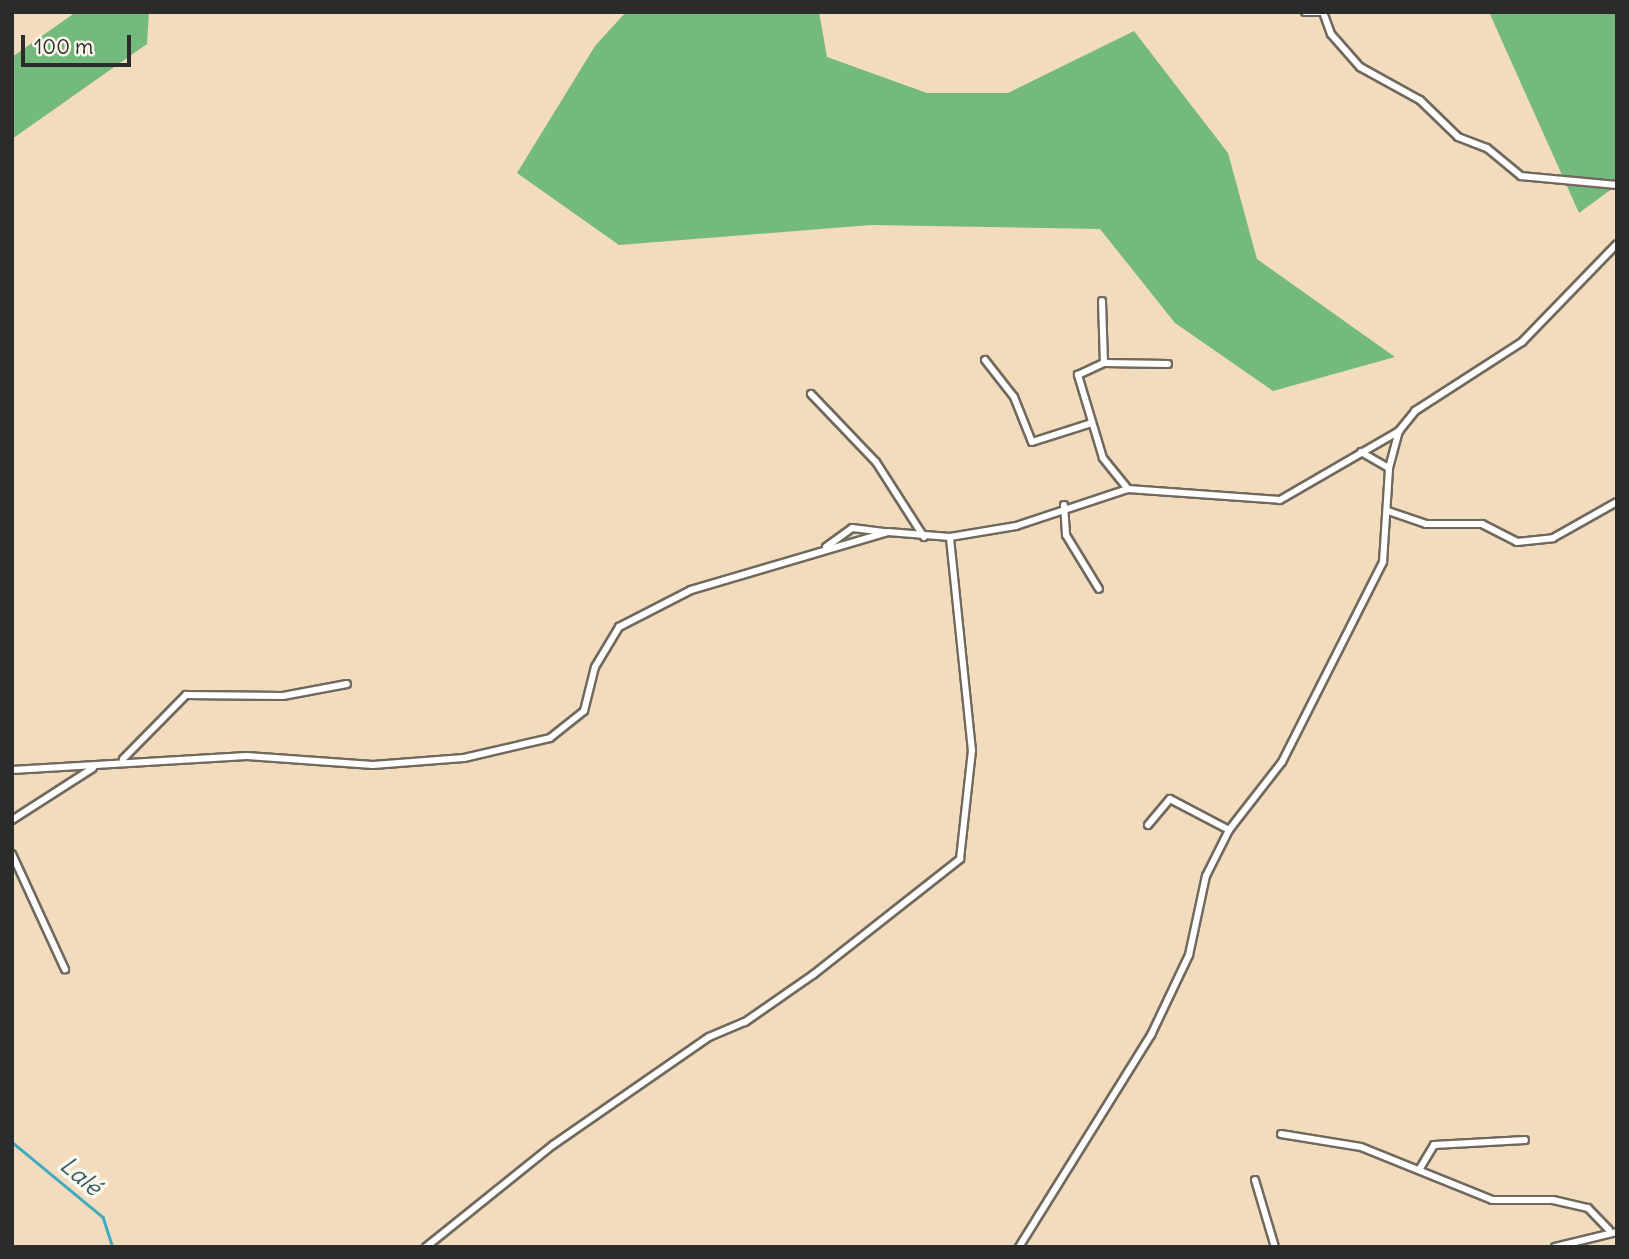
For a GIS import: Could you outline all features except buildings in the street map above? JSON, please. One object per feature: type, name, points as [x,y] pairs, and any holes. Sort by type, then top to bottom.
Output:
[{"type":"street","points":[[1305,12],[1322,12],[1331,34],[1360,67],[1420,100],[1458,137],[1487,148],[1521,176],[1617,185]]},
{"type":"street","points":[[822,550],[852,528],[924,537],[950,537],[1016,526],[1065,505],[1128,489],[1280,500],[1399,430],[1415,411],[1522,341],[1617,244]]},
{"type":"street","points":[[1102,301],[1104,363]]},
{"type":"street","points":[[985,360],[1014,397],[1032,442],[1092,424]]},
{"type":"street","points":[[1128,489],[1103,458],[1078,375],[1104,363],[1168,364]]},
{"type":"street","points":[[811,394],[876,462],[924,537]]},
{"type":"street","points":[[1019,1247],[1151,1034],[1189,955],[1206,876],[1229,830],[1282,762],[1383,562],[1389,468],[1399,430]]},
{"type":"street","points":[[1361,452],[1389,468]]},
{"type":"street","points":[[1388,511],[1426,524],[1482,524],[1517,542],[1553,538],[1617,502]]},
{"type":"street","points":[[1065,505],[1066,535],[1099,589]]},
{"type":"street","points":[[12,770],[94,767],[123,759],[247,756],[373,765],[464,758],[550,738],[584,711],[595,667],[619,627],[691,590],[888,532]]},
{"type":"street","points":[[426,1247],[553,1145],[709,1037],[745,1022],[814,974],[960,859],[972,751],[950,537]]},
{"type":"street","points":[[123,759],[186,695],[283,696],[347,684]]},
{"type":"street","points":[[12,820],[94,767]]},
{"type":"street","points":[[1149,825],[1170,799],[1229,830]]},
{"type":"street","points":[[12,854],[65,969]]},
{"type":"street","points":[[1281,1134],[1361,1147],[1492,1200],[1553,1200],[1588,1208],[1609,1230]]},
{"type":"street","points":[[1419,1170],[1434,1144],[1525,1140]]},
{"type":"street","points":[[1255,1180],[1275,1247]]},
{"type":"street","points":[[1555,1247],[1609,1230],[1617,1232]]},
{"type":"green space","points":[[76,12],[149,12],[147,44],[12,139],[12,57]]},
{"type":"green space","points":[[626,12],[819,12],[827,57],[927,93],[1008,93],[1134,31],[1228,153],[1257,259],[1395,357],[1273,391],[1175,323],[1100,229],[871,225],[619,245],[517,173],[595,46]]},
{"type":"green space","points":[[1489,12],[1617,12],[1617,185],[1579,213]]},
{"type":"waterway","name":"Lalé","points":[[12,1142],[103,1217],[113,1247]]}]
